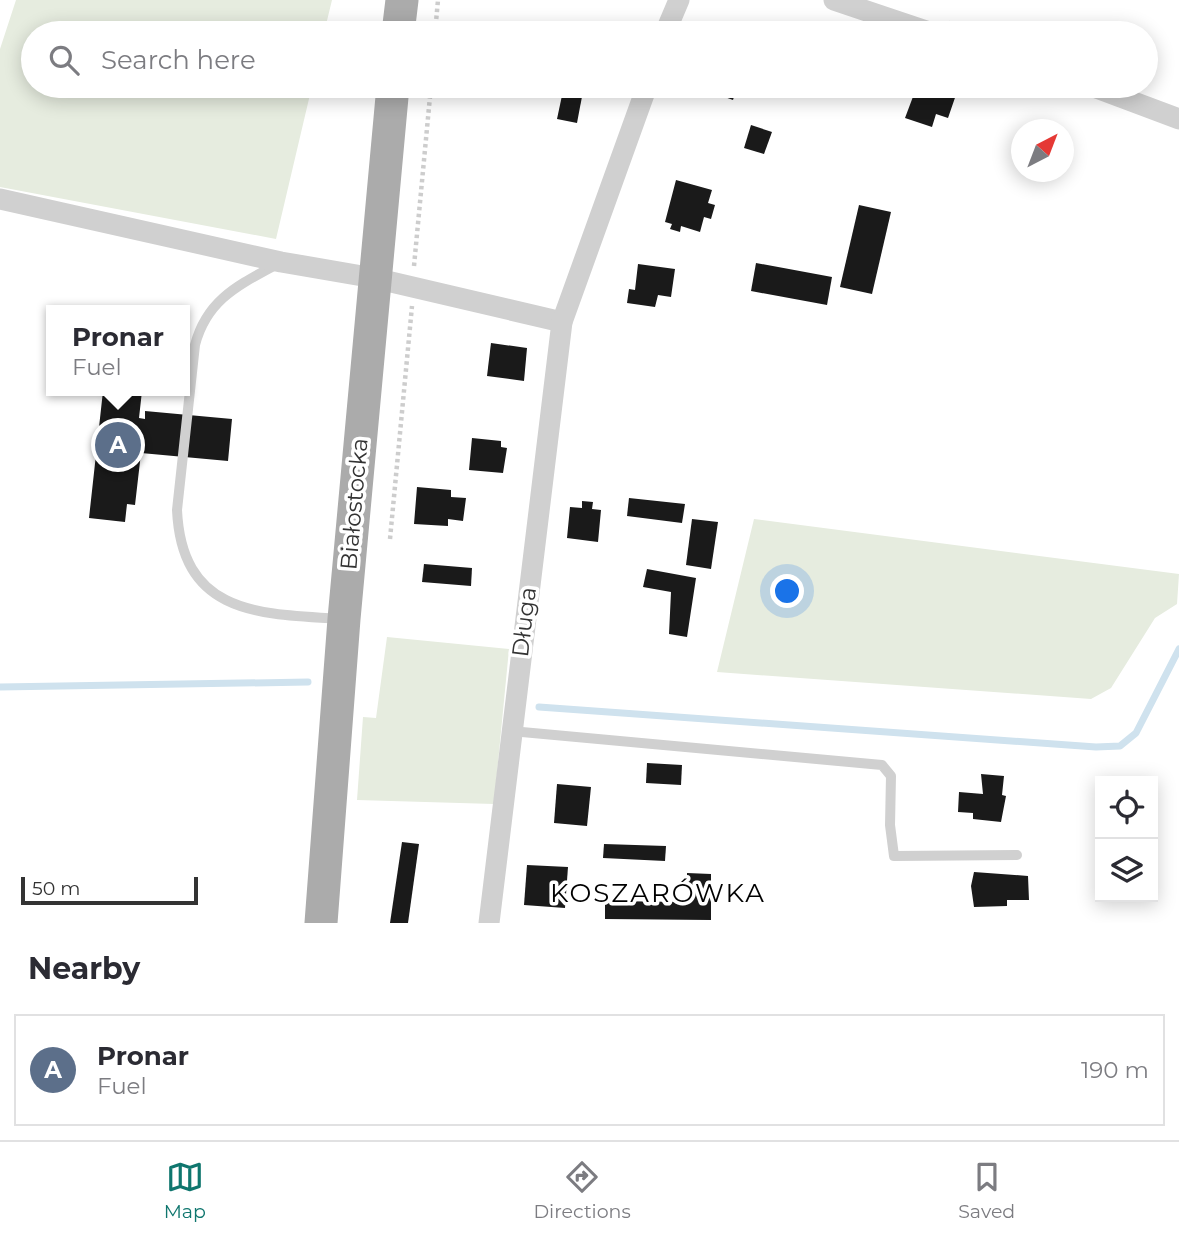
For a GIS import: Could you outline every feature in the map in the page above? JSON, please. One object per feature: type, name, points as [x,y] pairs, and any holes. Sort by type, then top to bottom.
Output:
[{"type":"main road","points":[[399,21],[402,0]]},
{"type":"main road","name":"Białostocka","points":[[321,923],[344,619],[392,98]]},
{"type":"street","points":[[670,21],[680,0]]},
{"type":"street","points":[[834,0],[896,21]]},
{"type":"street","name":"Długa","points":[[489,923],[562,322],[642,98]]},
{"type":"street","points":[[1123,98],[1179,119]]},
{"type":"street","points":[[0,200],[281,262],[374,278],[562,322]]},
{"type":"lane","points":[[190,391],[195,345],[201,322],[236,286],[281,262]]},
{"type":"lane","points":[[189,396],[177,510],[178,536],[196,577],[212,591],[241,608],[284,616],[344,619]]},
{"type":"lane","points":[[511,731],[882,765],[891,776],[890,825],[894,856],[1017,855]]},
{"type":"path","points":[[436,21],[438,0]]},
{"type":"path","points":[[390,539],[429,98]]},
{"type":"shaded area","points":[[16,0],[332,0],[327,21],[21,21],[21,98],[309,98],[276,239],[0,187],[0,49]]},
{"type":"shaded area","points":[[754,519],[1179,574],[1177,604],[1155,618],[1111,688],[1091,699],[717,672]]},
{"type":"shaded area","points":[[387,637],[509,649],[494,804],[357,800],[363,717],[376,718]]},
{"type":"building","points":[[561,98],[582,98],[577,123],[557,119]]},
{"type":"building","points":[[912,98],[955,98],[948,118],[936,114],[932,127],[905,118]]},
{"type":"building","points":[[751,125],[772,132],[764,154],[744,148]]},
{"type":"building","points":[[676,180],[712,190],[708,203],[715,205],[711,219],[704,217],[700,232],[681,226],[680,232],[670,229],[672,224],[665,222]]},
{"type":"building","points":[[859,205],[891,212],[872,294],[840,287]]},
{"type":"building","points":[[756,263],[832,277],[827,305],[751,291]]},
{"type":"building","points":[[638,264],[675,269],[671,297],[658,295],[655,307],[627,303],[629,289],[635,290]]},
{"type":"building","points":[[491,343],[527,348],[524,381],[487,376]]},
{"type":"building","points":[[102,396],[141,396],[139,418],[145,419],[145,411],[232,419],[228,461],[141,453],[135,505],[127,504],[125,522],[89,518]]},
{"type":"building","points":[[472,438],[501,441],[501,447],[507,448],[503,473],[469,470]]},
{"type":"building","points":[[417,487],[451,490],[451,497],[466,498],[463,521],[448,519],[448,526],[414,524]]},
{"type":"building","points":[[629,498],[685,504],[682,523],[627,516]]},
{"type":"building","points":[[582,501],[593,502],[592,509],[601,510],[598,542],[567,538],[570,507],[582,508]]},
{"type":"building","points":[[692,519],[718,522],[711,569],[686,565]]},
{"type":"building","points":[[424,564],[472,568],[471,586],[422,582]]},
{"type":"building","points":[[647,569],[696,578],[687,637],[669,634],[671,592],[643,587]]},
{"type":"building","points":[[647,763],[682,765],[681,785],[646,783]]},
{"type":"building","points":[[981,774],[1004,776],[1002,795],[1006,796],[1001,822],[973,819],[973,813],[958,812],[959,792],[983,794]]},
{"type":"building","points":[[557,784],[591,787],[587,826],[554,823]]},
{"type":"building","points":[[402,842],[419,844],[408,923],[390,923]]},
{"type":"building","points":[[604,844],[666,846],[665,861],[603,858]]},
{"type":"building","points":[[527,865],[568,867],[565,908],[524,905]]},
{"type":"building","points":[[974,872],[1028,876],[1029,900],[1007,900],[1007,906],[974,907],[971,886]]},
{"type":"building","points":[[687,873],[711,874],[711,920],[605,919],[605,901],[687,902]]},
{"type":"waterway","points":[[539,707],[1096,747],[1120,746],[1136,733],[1179,649]]},
{"type":"waterway","points":[[0,687],[308,682]]},
{"type":"place","name":"Pronar","points":[[118,445]]},
{"type":"district","name":"KOSZARÓWKA","points":[[658,893]]}]
